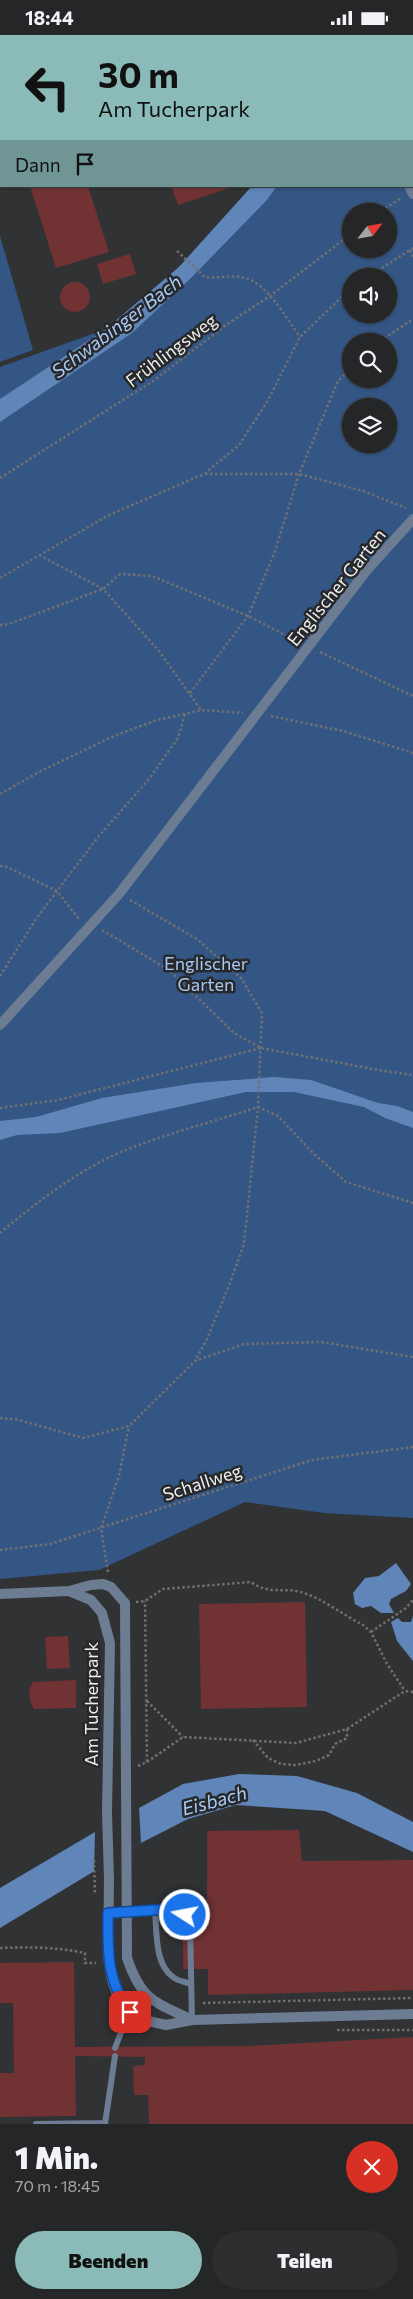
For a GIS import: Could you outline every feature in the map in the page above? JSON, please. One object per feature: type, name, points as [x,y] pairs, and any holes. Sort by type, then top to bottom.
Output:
[{"type":"street","name":"Englischer Garten","points":[[0,1025],[119,894],[367,570],[413,519]]},
{"type":"street","points":[[0,1594],[69,1591],[103,1584]]},
{"type":"street","name":"Am Tucherpark","points":[[103,1584],[111,1587],[125,1603],[127,1958],[135,1981],[144,1993],[155,2002],[192,2021]]},
{"type":"street","name":"Am Tucherpark","points":[[69,1591],[90,1600],[102,1613],[110,1643],[107,1812],[109,1879],[108,1957],[118,1997],[130,2012],[148,2021],[166,2025],[192,2021],[413,2015]]},
{"type":"lane","points":[[108,1913],[172,1909],[185,1915],[190,1924],[192,2021]]},
{"type":"lane","points":[[155,1910],[159,1954],[162,1961],[172,1977],[191,1984]]},
{"type":"lane","points":[[115,2048],[130,2012],[144,1993]]},
{"type":"lane","points":[[36,2124],[105,2123],[116,2057]]},
{"type":"path","points":[[392,203],[411,190]]},
{"type":"path","name":"Frühlingsweg","points":[[0,478],[153,381],[226,325],[270,296],[342,240]]},
{"type":"path","points":[[382,268],[412,249],[413,257]]},
{"type":"path","points":[[177,251],[202,274],[208,277],[247,278],[270,296],[300,337]]},
{"type":"path","points":[[0,578],[108,515],[204,474],[239,445],[267,402],[300,337],[342,297]]},
{"type":"path","points":[[392,333],[413,319]]},
{"type":"path","points":[[190,693],[248,616],[274,554],[299,473],[338,381],[342,377]]},
{"type":"path","points":[[204,474],[299,473],[363,491],[413,511]]},
{"type":"path","points":[[39,555],[103,589],[159,651],[202,710]]},
{"type":"path","points":[[0,625],[8,624],[103,589],[120,574],[152,575],[248,616],[413,696]]},
{"type":"path","points":[[0,789],[2,793],[114,736],[157,721],[202,710],[257,713],[287,718],[343,731],[413,753]]},
{"type":"path","points":[[0,976],[36,919],[57,891],[98,837],[149,779],[178,737],[185,715]]},
{"type":"path","points":[[0,866],[7,867],[57,891],[80,921],[92,925],[169,970],[234,1033],[261,1048],[413,1075]]},
{"type":"path","points":[[0,1418],[19,1420],[83,1438],[129,1426],[195,1361],[211,1331],[244,1244],[258,1107],[262,1013],[241,978],[197,939],[119,894]]},
{"type":"path","points":[[0,1108],[58,1099],[261,1048]]},
{"type":"path","points":[[0,1233],[29,1208],[83,1173],[130,1148],[258,1107],[278,1116],[313,1153],[346,1182],[413,1203]]},
{"type":"path","points":[[195,1361],[244,1344],[321,1342],[413,1357]]},
{"type":"path","points":[[103,1584],[109,1570],[101,1528],[118,1476],[129,1426]]},
{"type":"path","name":"Schallweg","points":[[0,1550],[50,1545],[312,1460],[413,1447]]},
{"type":"path","points":[[147,1762],[145,1601],[163,1589],[251,1582],[263,1590],[292,1590],[305,1593],[364,1625],[371,1631],[387,1663],[406,1691]]},
{"type":"path","points":[[371,1631],[413,1600]]},
{"type":"path","points":[[126,1769],[132,1769],[147,1762],[184,1737],[296,1743],[347,1729],[406,1691],[413,1692]]},
{"type":"path","points":[[147,1701],[184,1737]]},
{"type":"path","points":[[253,1740],[268,1758],[281,1764],[296,1765],[316,1761],[329,1755],[335,1744],[347,1738],[347,1729]]},
{"type":"path","points":[[94,1883],[95,1901]]},
{"type":"path","points":[[0,1948],[69,1949],[85,1953],[85,1963],[98,1963]]},
{"type":"path","points":[[98,1955],[98,1970]]},
{"type":"path","points":[[191,2003],[413,1997]]},
{"type":"path","points":[[336,2030],[413,2030]]},
{"type":"green space","name":"Englischer Garten","points":[[251,187],[413,187],[413,1518],[324,1513],[245,1502],[99,1570],[0,1579],[0,367],[106,329],[179,267]]},
{"type":"green space","points":[[0,236],[33,350],[0,362]]},
{"type":"water","name":"Schwabinger Bach","points":[[251,187],[276,187],[266,201],[191,278],[132,333],[0,422],[0,399],[106,329],[179,267]]},
{"type":"water","points":[[274,1077],[311,1080],[378,1103],[397,1106],[413,1112],[413,1128],[385,1118],[364,1107],[294,1092],[246,1092],[60,1133],[17,1135],[0,1140],[0,1121],[36,1117],[102,1098],[196,1083]]},
{"type":"water","points":[[396,1563],[411,1584],[406,1591],[391,1599],[389,1604],[394,1613],[381,1613],[371,1606],[362,1608],[355,1604],[353,1593],[365,1578],[379,1576]]},
{"type":"water","points":[[413,1616],[413,1661],[397,1641],[391,1622],[398,1618],[402,1622],[411,1622]]},
{"type":"water","name":"Eisbach","points":[[239,1774],[297,1776],[357,1793],[413,1822],[413,1852],[325,1811],[236,1805],[188,1819],[141,1843],[0,1928],[0,1888],[95,1832],[183,1784]]},
{"type":"pier","points":[[139,1807],[141,1843],[94,1872],[95,1832]]},
{"type":"building","points":[[30,187],[88,187],[109,252],[56,268]]},
{"type":"building","points":[[171,187],[232,187],[178,205]]},
{"type":"building","points":[[130,254],[136,274],[103,284],[97,264]]},
{"type":"building","points":[[75,282],[86,286],[90,297],[86,308],[75,312],[64,308],[60,297],[64,286]]},
{"type":"building","points":[[305,1602],[307,1707],[201,1709],[199,1604]]},
{"type":"building","points":[[68,1636],[70,1668],[47,1669],[45,1637]]},
{"type":"building","points":[[76,1680],[76,1708],[34,1709],[30,1700],[29,1689],[33,1682]]},
{"type":"building","points":[[299,1830],[302,1861],[413,1860],[413,1990],[208,1995],[208,1969],[183,1969],[183,1926],[207,1926],[207,1831]]},
{"type":"building","points":[[74,1962],[75,2047],[249,2046],[413,2037],[413,2124],[149,2124],[148,2095],[134,2095],[133,2066],[145,2065],[145,2057],[75,2056],[76,2116],[0,2117],[0,2073],[14,2073],[13,2003],[0,2003],[0,1963]]},
{"type":"route","points":[[130,2012],[118,1997],[112,1979],[108,1957],[108,1913],[172,1909],[185,1915]]}]
